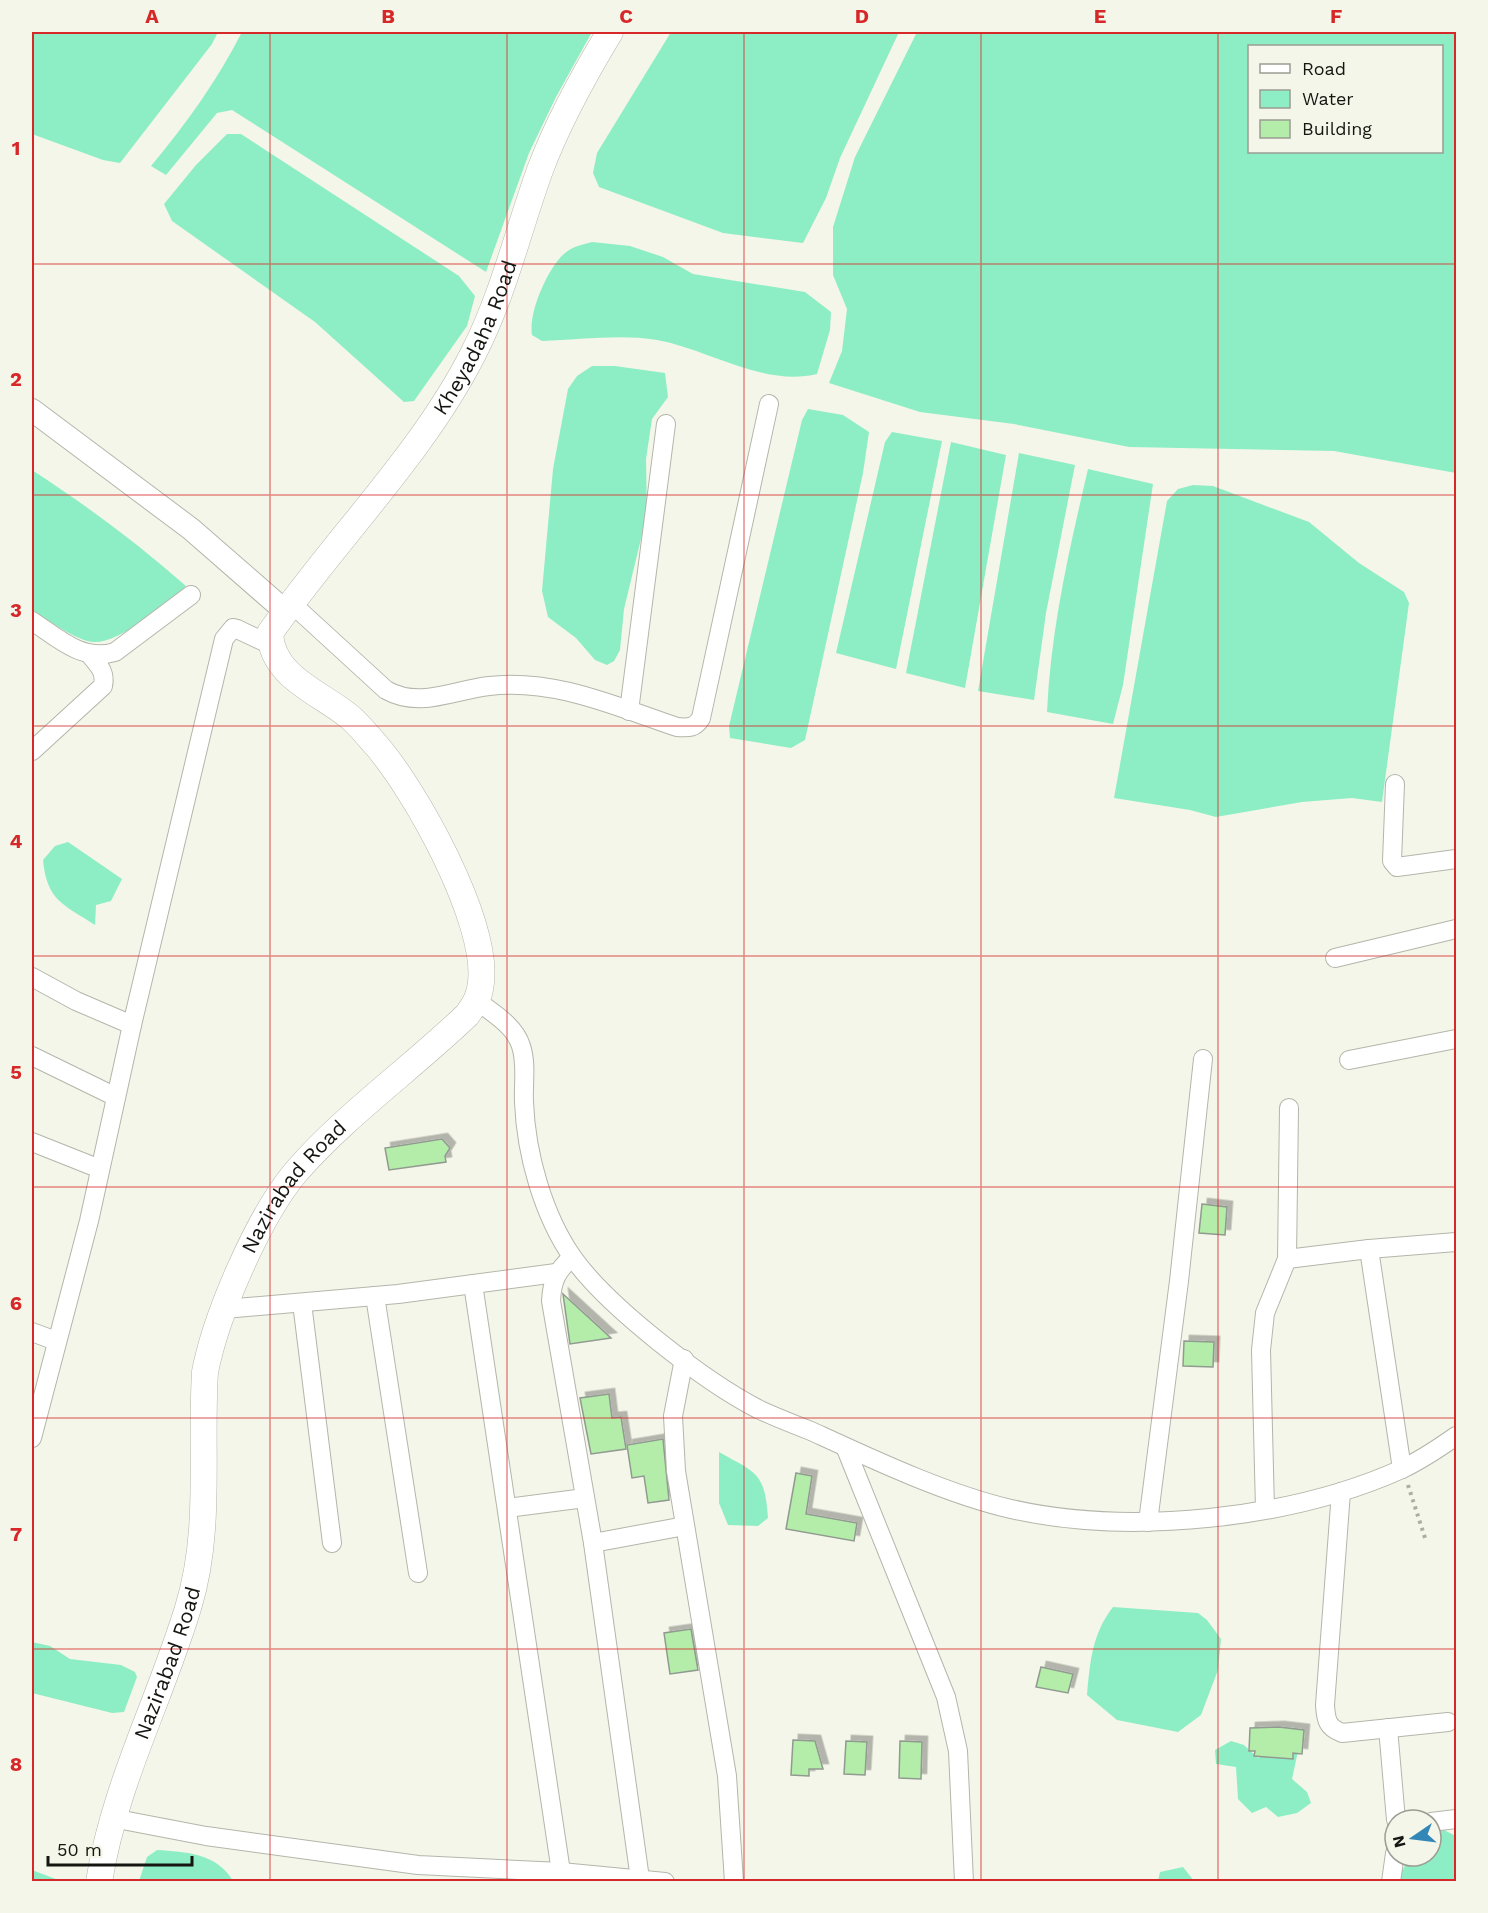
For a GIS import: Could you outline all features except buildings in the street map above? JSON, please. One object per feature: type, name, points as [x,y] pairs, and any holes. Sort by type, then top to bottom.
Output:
[{"type":"main road","name":"Kheyadaha Road","points":[[279,623],[379,492],[459,381],[489,322],[540,169],[557,129],[609,32]]},
{"type":"main road","points":[[279,623],[273,655],[282,666],[310,690],[351,718],[396,770],[419,809],[454,879],[471,921],[479,950],[482,981],[477,1001]]},
{"type":"main road","name":"Nazirabad Road","points":[[99,1881],[112,1818],[188,1608],[196,1572],[202,1541],[204,1508],[205,1372],[210,1347],[225,1309],[272,1204],[296,1173],[444,1038],[477,1001]]},
{"type":"street","points":[[32,410],[191,529],[279,623],[400,698],[418,700],[468,688],[528,686],[568,691],[690,728],[697,725],[701,718],[769,404]]},
{"type":"street","points":[[629,711],[666,424]]},
{"type":"street","points":[[32,621],[80,653],[104,655],[115,652],[191,595]]},
{"type":"street","points":[[32,1430],[100,1169],[132,1025],[225,639],[233,628],[279,623]]},
{"type":"street","points":[[32,751],[102,686],[105,677],[102,669],[90,655]]},
{"type":"street","points":[[1395,784],[1392,861],[1397,867],[1407,867],[1456,859]]},
{"type":"street","points":[[1335,958],[1456,929]]},
{"type":"street","points":[[32,977],[76,1001],[132,1025]]},
{"type":"street","points":[[477,1001],[503,1021],[521,1044],[524,1063],[526,1134],[537,1177],[556,1228],[572,1257],[594,1284],[684,1359],[757,1408],[846,1449],[1010,1509],[1076,1519],[1148,1522],[1202,1520],[1341,1492],[1402,1469],[1456,1436]]},
{"type":"street","points":[[1349,1060],[1456,1040]]},
{"type":"street","points":[[32,1056],[116,1097]]},
{"type":"street","points":[[1148,1522],[1179,1281],[1203,1059]]},
{"type":"street","points":[[1265,1509],[1262,1334],[1265,1313],[1287,1259],[1289,1108]]},
{"type":"street","points":[[32,1142],[100,1169]]},
{"type":"street","points":[[1287,1259],[1456,1242]]},
{"type":"street","points":[[1369,1249],[1402,1469]]},
{"type":"street","points":[[225,1309],[375,1296],[556,1272],[572,1257]]},
{"type":"street","points":[[556,1272],[551,1300],[593,1543],[640,1879]]},
{"type":"street","points":[[473,1284],[561,1872]]},
{"type":"street","points":[[375,1296],[418,1573]]},
{"type":"street","points":[[302,1303],[332,1543]]},
{"type":"street","points":[[32,1332],[56,1341]]},
{"type":"street","points":[[684,1359],[673,1416],[676,1471],[727,1776],[734,1881]]},
{"type":"street","points":[[846,1449],[946,1697],[958,1751],[964,1881]]},
{"type":"street","points":[[1341,1492],[1325,1705],[1326,1721],[1332,1729],[1342,1733],[1448,1722]]},
{"type":"street","points":[[507,1508],[585,1498]]},
{"type":"street","points":[[593,1543],[685,1526]]},
{"type":"street","points":[[1388,1728],[1395,1808]]},
{"type":"street","points":[[112,1818],[206,1836],[418,1865],[561,1872],[665,1881]]},
{"type":"path","points":[[1414,1503],[1426,1541]]},
{"type":"water","points":[[32,32],[218,32],[212,44],[120,163],[103,160],[32,134]]},
{"type":"water","points":[[242,32],[592,32],[556,97],[529,153],[486,272],[232,110],[217,113],[166,175],[151,166],[200,102]]},
{"type":"water","points":[[671,32],[899,32],[840,158],[826,198],[803,243],[723,233],[599,187],[593,173],[597,153]]},
{"type":"water","points":[[917,32],[1456,32],[1456,473],[1334,451],[1129,447],[1014,424],[920,412],[829,383],[842,351],[847,309],[833,275],[833,227],[855,157]]},
{"type":"water","points":[[227,134],[241,134],[459,276],[475,296],[467,326],[414,401],[404,402],[315,322],[172,221],[164,204],[196,165]]},
{"type":"water","points":[[592,242],[630,246],[663,257],[693,274],[805,292],[831,312],[830,330],[817,374],[797,377],[756,371],[676,345],[643,338],[614,337],[542,341],[532,335],[532,326],[536,303],[546,279],[565,253],[574,247]]},
{"type":"water","points":[[592,366],[615,366],[665,373],[668,397],[652,419],[646,459],[647,514],[624,609],[620,650],[614,661],[607,665],[595,660],[576,638],[548,617],[542,591],[553,469],[568,389],[577,376]]},
{"type":"water","points":[[808,409],[843,415],[869,432],[863,473],[805,740],[791,748],[730,738],[729,726],[802,420]]},
{"type":"water","points":[[892,432],[942,441],[896,669],[836,653],[885,442]]},
{"type":"water","points":[[951,442],[1006,455],[965,688],[906,673]]},
{"type":"water","points":[[1019,453],[1075,465],[1046,613],[1034,700],[978,691]]},
{"type":"water","points":[[1088,469],[1153,484],[1123,685],[1113,724],[1047,712],[1057,619]]},
{"type":"water","points":[[32,470],[111,525],[186,586],[142,622],[116,637],[103,641],[93,642],[79,638],[32,610]]},
{"type":"water","points":[[1193,485],[1213,486],[1309,522],[1359,563],[1404,592],[1409,603],[1382,802],[1352,798],[1302,802],[1216,817],[1190,810],[1114,798],[1167,501],[1178,489]]},
{"type":"water","points":[[68,842],[122,879],[111,901],[96,905],[95,925],[59,900],[48,884],[43,860],[55,846]]},
{"type":"water","points":[[719,1452],[750,1470],[761,1482],[767,1503],[768,1518],[758,1526],[728,1525],[719,1503]]},
{"type":"water","points":[[1113,1607],[1198,1613],[1207,1620],[1221,1639],[1218,1670],[1201,1715],[1178,1732],[1117,1720],[1087,1695],[1096,1638]]},
{"type":"water","points":[[32,1642],[50,1646],[70,1659],[121,1665],[135,1672],[137,1677],[124,1712],[112,1713],[32,1693]]},
{"type":"water","points":[[1231,1741],[1244,1745],[1258,1758],[1283,1744],[1298,1751],[1292,1779],[1307,1792],[1311,1803],[1297,1813],[1278,1817],[1266,1807],[1252,1813],[1238,1799],[1236,1767],[1216,1764],[1215,1750]]},
{"type":"water","points":[[1443,1830],[1456,1836],[1456,1881],[1395,1882],[1404,1868],[1443,1868]]},
{"type":"water","points":[[157,1850],[190,1853],[210,1859],[233,1881],[139,1881],[147,1857]]},
{"type":"water","points":[[1183,1867],[1194,1881],[1158,1881],[1160,1872]]},
{"type":"water","points":[[32,1870],[61,1881],[32,1881]]}]
